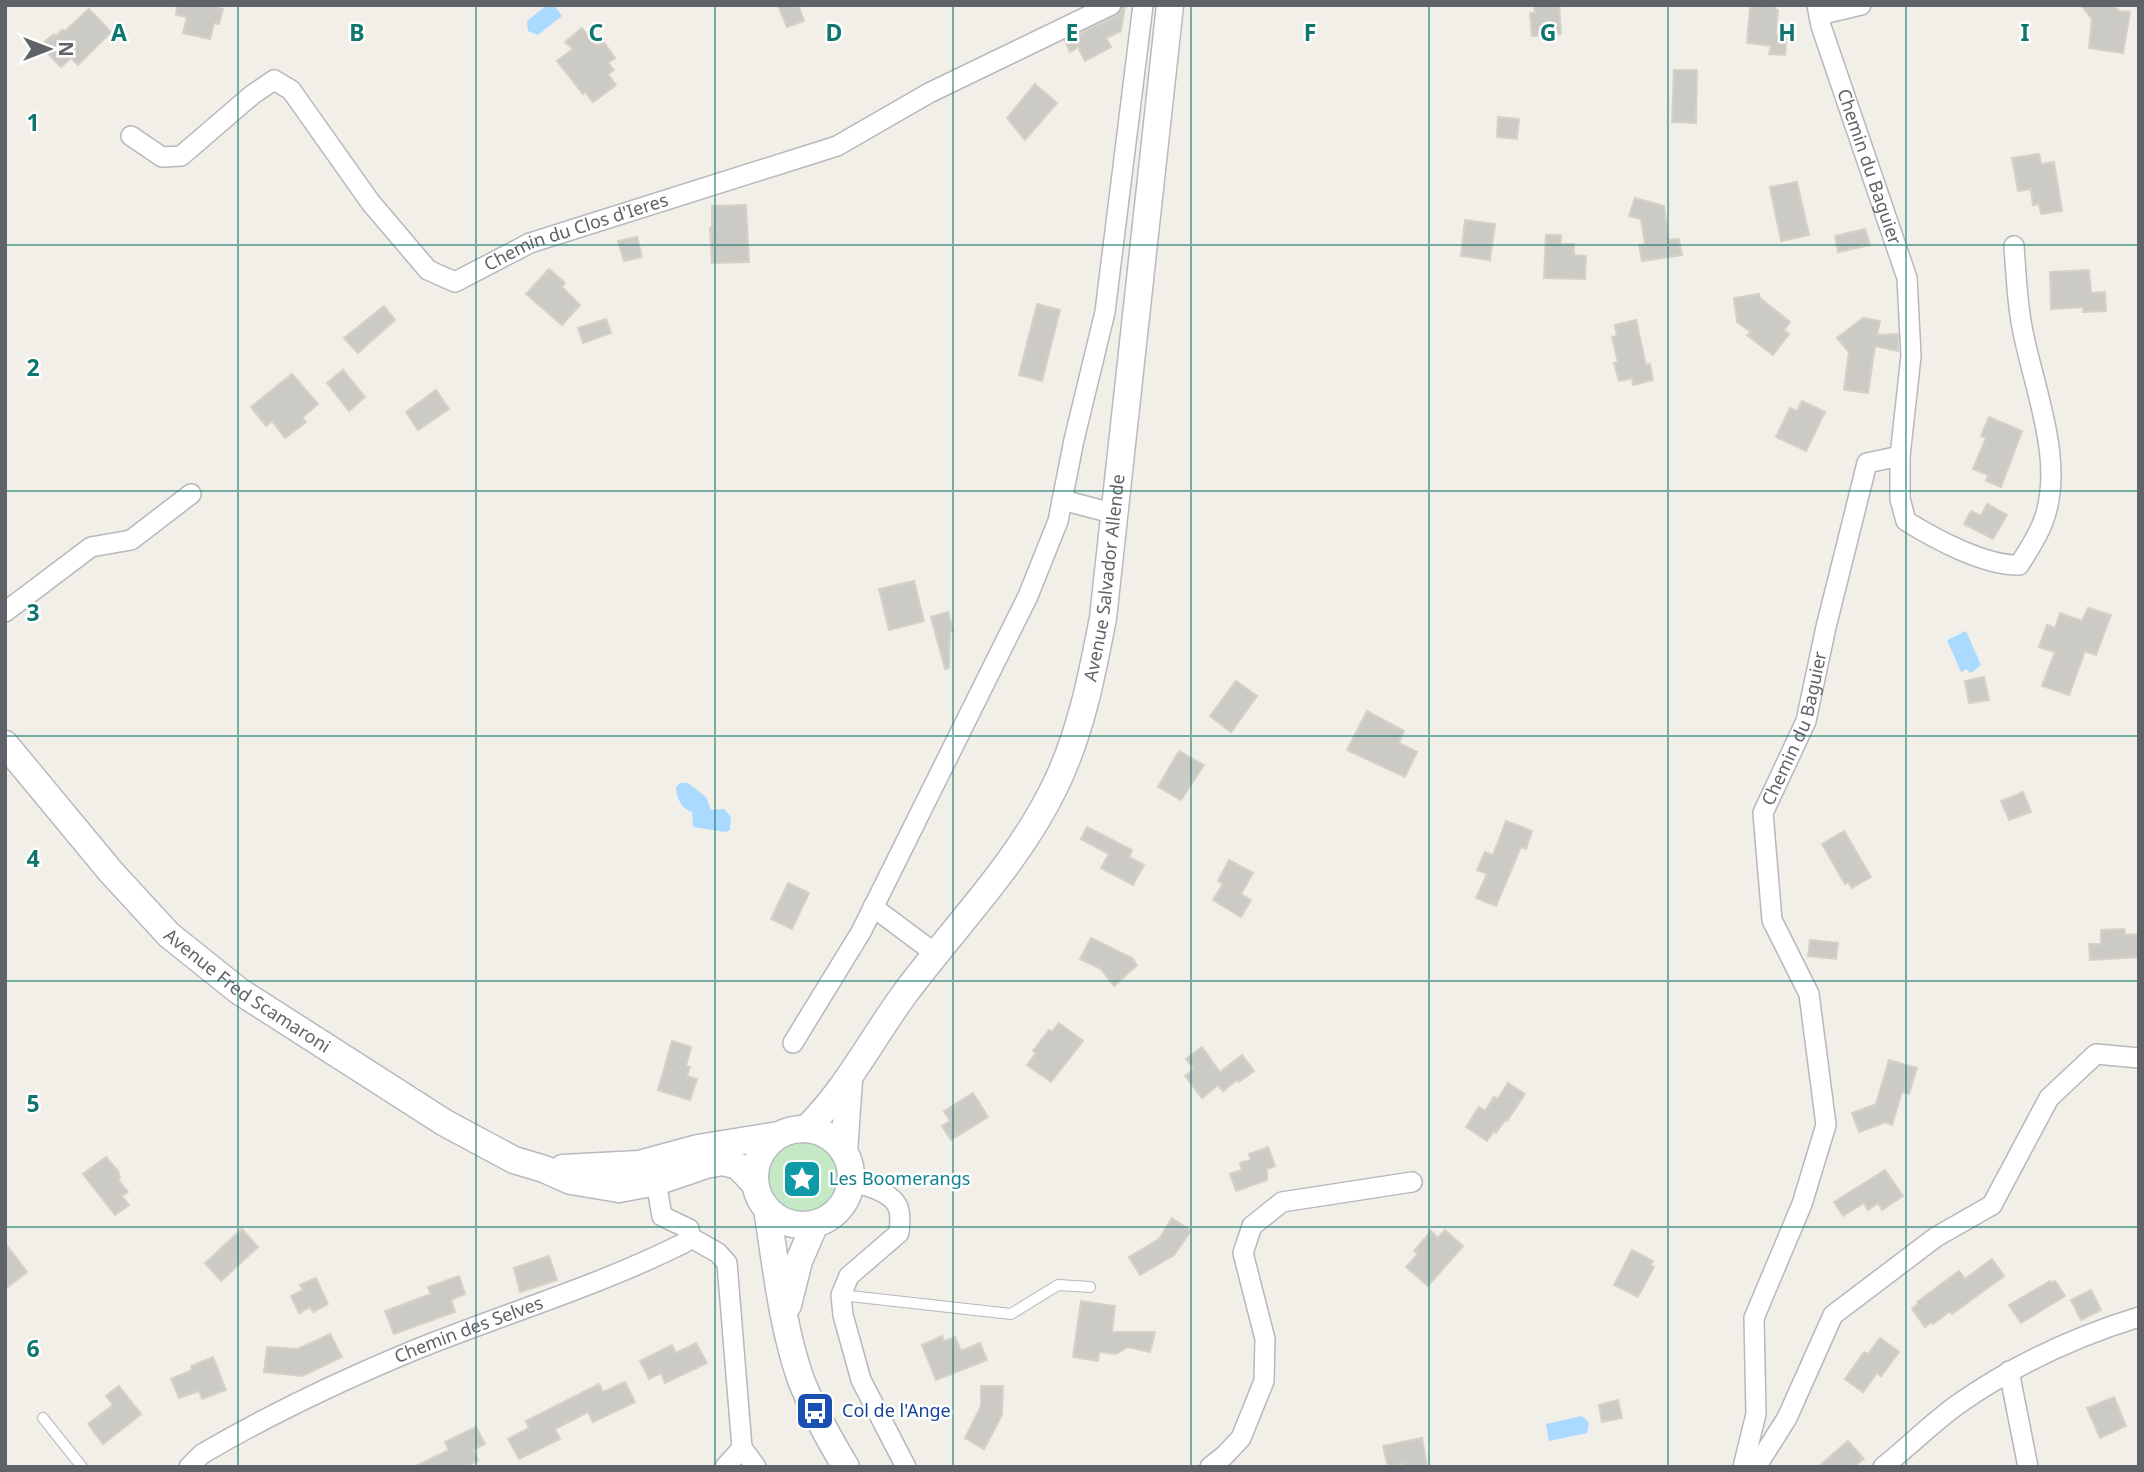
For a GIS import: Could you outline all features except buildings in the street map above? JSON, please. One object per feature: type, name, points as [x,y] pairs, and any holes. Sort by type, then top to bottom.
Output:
[{"type":"main road","name":"Avenue Salvador Allende","points":[[806,1129],[849,1080],[878,1029],[997,877],[1029,830],[1055,786],[1090,687],[1103,618],[1116,514],[1170,5]]},
{"type":"main road","name":"Avenue Fred Scamaroni","points":[[9,755],[169,935],[239,991],[444,1123],[514,1160],[544,1168],[571,1181],[619,1189],[656,1182],[722,1162],[738,1166],[755,1184]]},
{"type":"main road","name":"Avenue Salvador Allende","points":[[844,1152],[849,1080]]},
{"type":"main road","points":[[806,1129],[828,1136],[844,1152],[850,1166],[851,1182],[848,1196],[840,1209],[829,1218],[815,1224],[789,1223],[777,1218],[759,1198],[755,1170],[768,1144],[779,1135],[806,1129]]},
{"type":"main road","name":"Avenue Fred Scamaroni","points":[[544,1168],[639,1164],[698,1148],[779,1135]]},
{"type":"main road","points":[[767,1209],[785,1318],[801,1379],[846,1467]]},
{"type":"main road","points":[[785,1318],[799,1261],[815,1224]]},
{"type":"street","name":"Chemin du Clos d'Ieres","points":[[131,136],[162,157],[181,156],[252,95],[274,80],[290,90],[371,203],[428,270],[456,282],[530,243],[837,146],[929,93],[1111,5]]},
{"type":"street","points":[[793,1043],[860,933],[1028,596],[1058,522],[1105,312],[1143,5]]},
{"type":"street","points":[[1818,10],[1861,5]]},
{"type":"street","name":"Chemin du Baguier","points":[[1818,10],[1907,278],[1911,356],[1900,456],[1900,499],[1906,521],[1938,541],[2007,565],[2019,565],[2031,547],[2044,521],[2050,484],[2048,434],[2021,323],[2014,246]]},
{"type":"street","name":"Chemin du Baguier","points":[[1743,1467],[1756,1414],[1754,1318],[1802,1204],[1826,1125],[1809,994],[1772,920],[1763,813],[1806,721],[1826,627],[1867,463],[1900,456]]},
{"type":"street","points":[[5,612],[91,547],[131,540],[191,494]]},
{"type":"street","points":[[1062,500],[1116,514]]},
{"type":"street","points":[[873,907],[936,954]]},
{"type":"street","points":[[1756,1467],[1787,1418],[1833,1315],[1936,1237],[1992,1205],[2049,1098],[2096,1054],[2139,1058]]},
{"type":"street","points":[[698,1148],[690,1159],[658,1171],[656,1182],[662,1216],[689,1229],[690,1237],[718,1253],[727,1263],[742,1448],[756,1467]]},
{"type":"street","points":[[851,1182],[883,1194],[897,1204],[899,1233],[849,1276],[841,1295],[860,1380],[906,1467]]},
{"type":"street","points":[[1210,1467],[1241,1438],[1264,1381],[1265,1339],[1243,1253],[1252,1226],[1282,1202],[1412,1182]]},
{"type":"street","name":"Chemin des Selves","points":[[189,1467],[202,1454],[304,1398],[414,1351],[636,1267],[684,1243],[690,1237]]},
{"type":"street","points":[[1883,1467],[1956,1406],[2009,1371],[2056,1348],[2139,1317]]},
{"type":"street","points":[[2009,1371],[2028,1467]]},
{"type":"street","points":[[724,1467],[742,1448]]},
{"type":"lane","points":[[841,1295],[1011,1314],[1058,1285],[1090,1287]]},
{"type":"lane","points":[[43,1418],[82,1467]]},
{"type":"green space","points":[[804,1143],[829,1153],[839,1178],[829,1203],[804,1213],[779,1203],[769,1178],[779,1153]]},
{"type":"water","points":[[547,5],[554,5],[562,16],[538,35],[528,31],[527,21]]},
{"type":"water","points":[[1966,631],[1981,665],[1971,673],[1966,669],[1961,672],[1947,640]]},
{"type":"water","points":[[680,783],[688,783],[706,797],[711,810],[724,809],[731,817],[730,830],[726,832],[693,827],[692,812],[680,803],[677,795],[676,787]]},
{"type":"water","points":[[1582,1416],[1589,1423],[1587,1433],[1549,1441],[1546,1424]]},
{"type":"place","name":"Les Boomerangs","points":[[802,1179]]},
{"type":"place","name":"Col de l'Ange","points":[[815,1411]]}]
